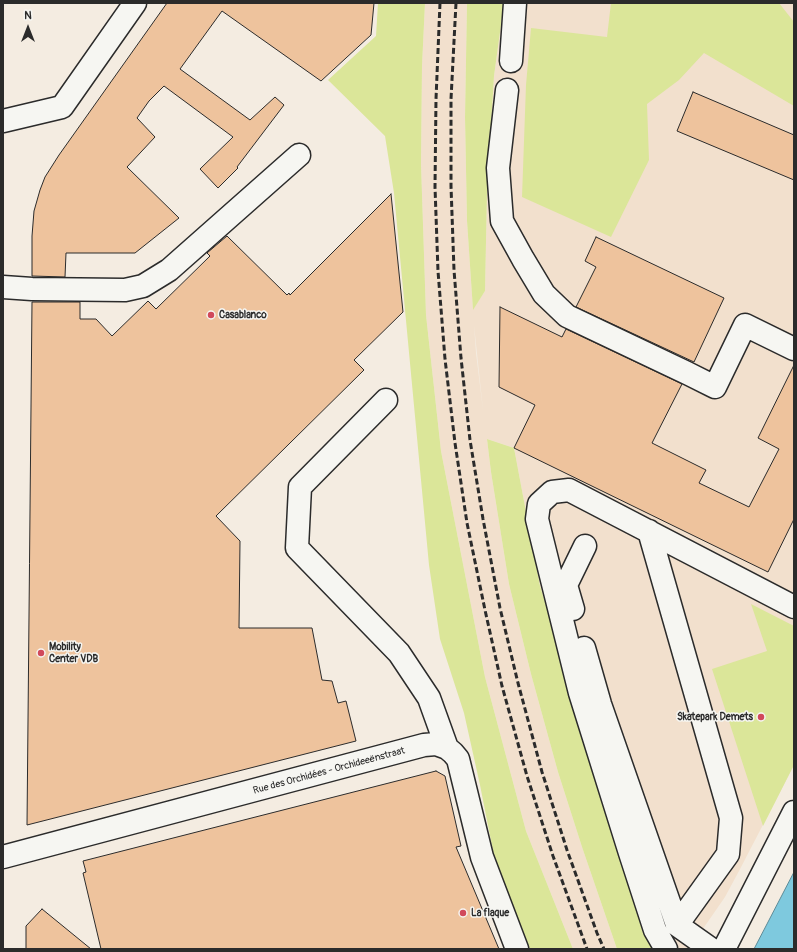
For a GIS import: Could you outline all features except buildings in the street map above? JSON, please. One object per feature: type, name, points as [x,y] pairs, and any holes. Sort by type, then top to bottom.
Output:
[{"type":"street","points":[[3,121],[62,107],[135,3]]},
{"type":"street","points":[[511,61],[515,3]]},
{"type":"street","points":[[507,90],[498,168],[502,221],[544,294],[567,316],[716,387],[745,325],[794,349]]},
{"type":"street","points":[[3,287],[32,289],[125,290],[143,286],[169,270],[299,154]]},
{"type":"street","points":[[386,400],[300,487],[297,548],[399,653],[429,698],[447,748],[458,759],[482,857],[517,949]]},
{"type":"street","points":[[666,949],[655,930],[580,693],[537,519],[539,504],[552,492],[569,490],[794,607]]},
{"type":"street","points":[[649,531],[732,818],[728,854],[677,925]]},
{"type":"street","points":[[585,546],[566,586],[600,704],[677,925],[711,949]]},
{"type":"street","name":"Rue des Orchidées - Orchideeënstraat","points":[[3,857],[424,745],[436,744],[447,748]]},
{"type":"street","points":[[724,949],[794,812]]},
{"type":"shaded area","points":[[425,3],[467,3],[465,117],[467,221],[473,309],[485,291],[487,194],[494,76],[504,3],[794,3],[794,765],[725,897],[689,949],[657,949],[643,933],[580,713],[540,586],[514,448],[487,439],[509,584],[531,674],[558,772],[617,949],[573,949],[526,831],[485,677],[441,451],[426,315],[421,164],[422,66]],"holes":[[[474,325],[483,410],[476,353]]]},
{"type":"green space","points":[[378,3],[425,3],[422,66],[421,164],[426,315],[441,451],[485,677],[526,831],[573,949],[529,949],[497,871],[464,713],[440,639],[429,565],[394,193],[385,136],[328,80],[376,36]]},
{"type":"green space","points":[[467,3],[504,3],[494,76],[487,194],[485,291],[473,310],[467,221],[465,117]]},
{"type":"green space","points":[[611,3],[779,3],[794,22],[794,106],[704,53],[679,80],[647,104],[649,160],[611,237],[522,197],[526,85],[531,28],[607,37]]},
{"type":"green space","points":[[487,439],[514,448],[540,586],[580,713],[643,933],[657,949],[617,949],[582,847],[558,772],[531,674],[509,584]]},
{"type":"green space","name":"Skatepark Demets","points":[[751,604],[794,626],[794,765],[763,826],[712,669],[767,651]]},
{"type":"water","points":[[794,872],[794,949],[754,949]]},
{"type":"railway","points":[[440,3],[436,99],[435,187],[438,271],[445,359],[455,443],[467,523],[502,686],[527,776],[553,856],[587,949]]},
{"type":"railway","points":[[456,3],[451,99],[451,186],[454,270],[461,358],[470,440],[500,608],[518,683],[542,772],[567,850],[604,949]]},
{"type":"place","name":"Casablanco","points":[[211,315]]},
{"type":"place","name":"Mobility Center VDB","points":[[41,653]]},
{"type":"place","name":"Skatepark Demets","points":[[761,717]]},
{"type":"place","name":"La flaque","points":[[463,913]]}]
